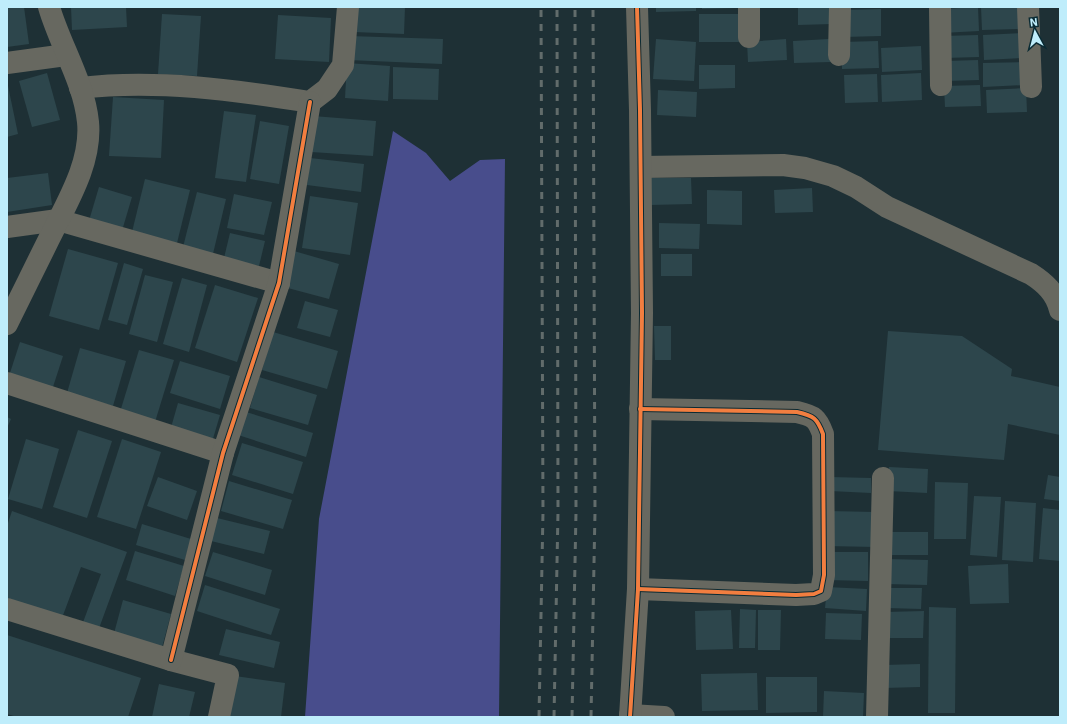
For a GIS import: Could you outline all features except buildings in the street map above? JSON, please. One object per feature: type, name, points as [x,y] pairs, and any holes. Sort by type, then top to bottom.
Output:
[{"type":"street","points":[[7,324],[75,186],[88,145],[88,122],[80,88],[55,28],[49,7]]},
{"type":"street","points":[[171,660],[223,453],[279,283],[310,102],[327,89],[343,65],[348,7]]},
{"type":"street","points":[[637,7],[641,167],[640,408],[638,589],[630,716],[664,717]]},
{"type":"street","points":[[749,7],[749,37]]},
{"type":"street","points":[[839,55],[840,7]]},
{"type":"street","points":[[940,7],[941,85]]},
{"type":"street","points":[[1028,7],[1031,87]]},
{"type":"street","points":[[7,63],[66,55]]},
{"type":"street","points":[[80,88],[110,84],[185,86],[260,94],[310,102]]},
{"type":"street","points":[[641,167],[783,165],[805,168],[833,176],[856,187],[887,207],[1031,274],[1042,281],[1053,292],[1060,310]]},
{"type":"street","points":[[7,227],[58,220],[279,283]]},
{"type":"street","points":[[7,383],[223,453]]},
{"type":"street","points":[[638,589],[796,595],[814,594],[821,591],[824,575],[823,434],[818,421],[810,415],[797,412],[640,408]]},
{"type":"street","points":[[877,717],[883,478]]},
{"type":"street","points":[[7,609],[171,660],[228,675],[219,717]]},
{"type":"water","points":[[393,131],[426,153],[450,181],[480,160],[505,159],[499,717],[305,717],[319,519]]},
{"type":"railway","points":[[539,717],[543,512],[541,7]]},
{"type":"railway","points":[[554,717],[558,512],[557,7]]},
{"type":"railway","points":[[572,717],[576,512],[575,7]]},
{"type":"railway","points":[[591,717],[595,512],[593,7]]},
{"type":"cycle path","points":[[630,717],[638,589],[642,313],[640,110],[637,7]]},
{"type":"cycle path","points":[[171,660],[223,453],[279,283],[310,102]]},
{"type":"cycle path","points":[[638,589],[796,595],[814,594],[821,591],[824,575],[823,434],[819,424],[814,418],[797,412],[640,409]]}]
